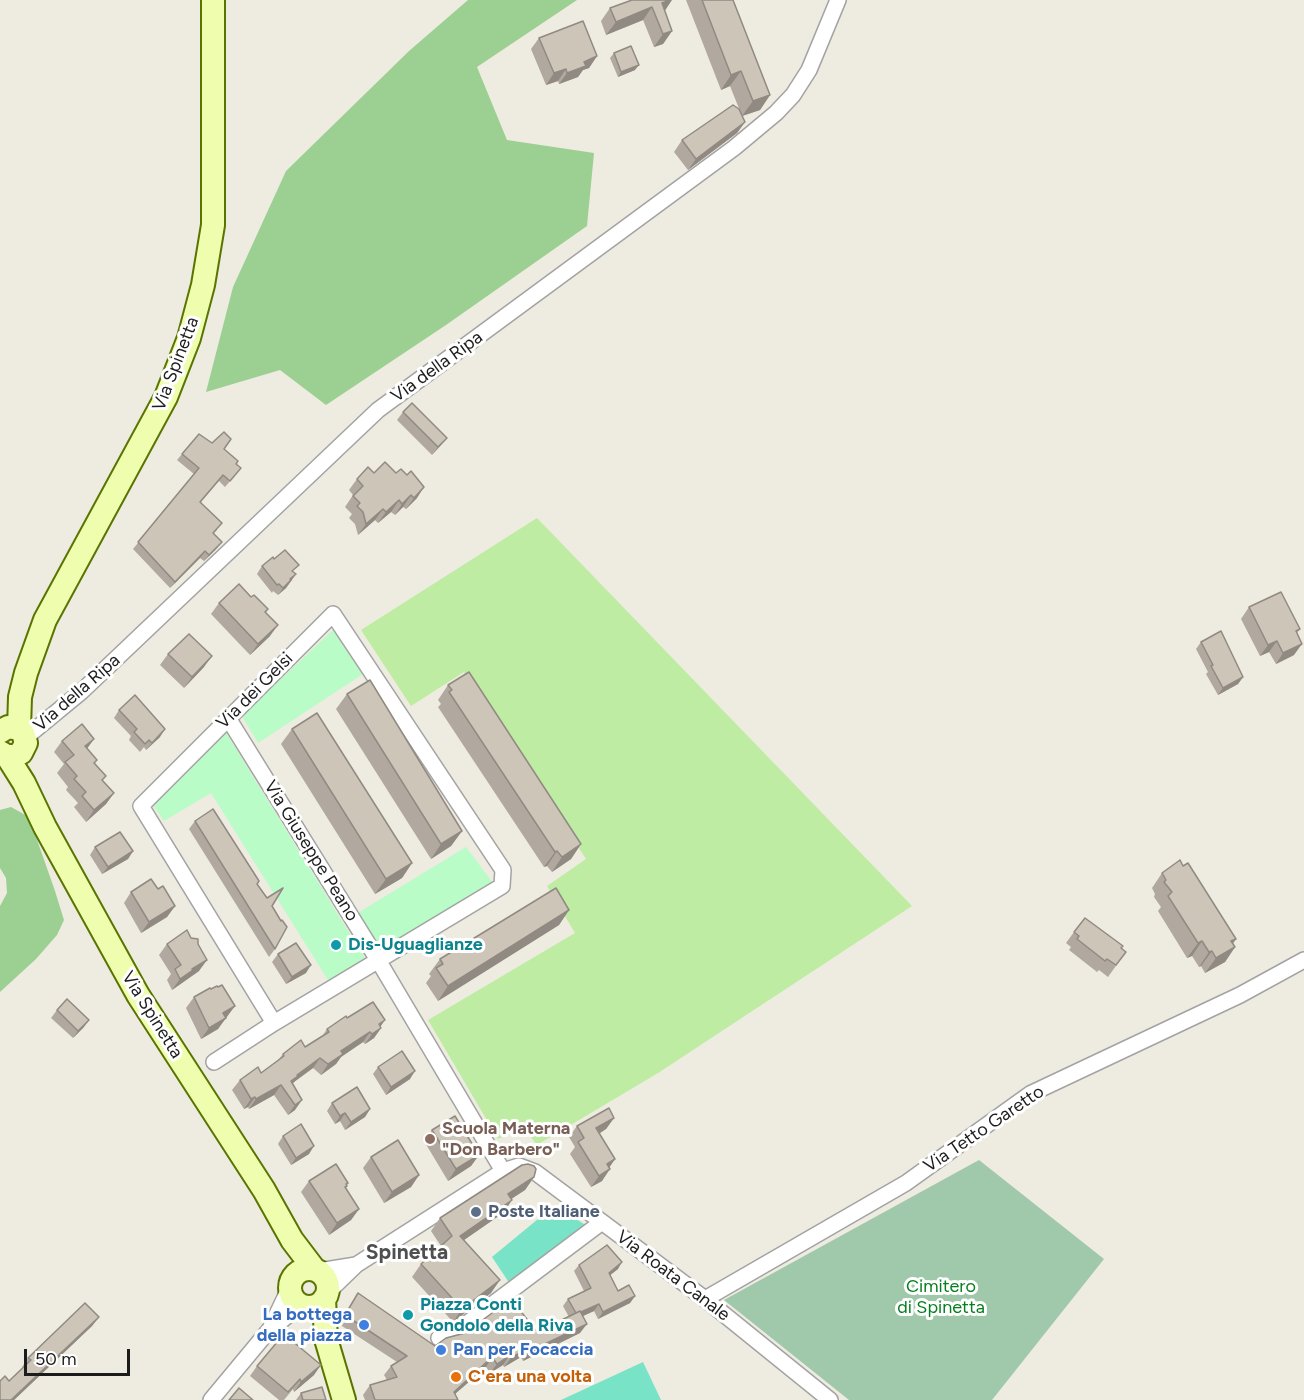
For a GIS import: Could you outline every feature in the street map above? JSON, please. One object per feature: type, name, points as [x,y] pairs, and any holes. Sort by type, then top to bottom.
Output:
[{"type":"main road","name":"Via Spinetta","points":[[213,0],[213,225],[204,285],[189,338],[166,397],[45,620],[30,658],[11,741],[24,783],[45,827],[138,995],[264,1190],[292,1240],[303,1286],[326,1339],[344,1400]]},
{"type":"main road","points":[[303,1286],[315,1306],[326,1296]]},
{"type":"main road","name":"Via Spinetta","points":[[326,1296],[326,1339]]},
{"type":"street","name":"Via della Ripa","points":[[11,741],[81,692],[378,411],[734,148],[776,113],[793,95],[810,70],[838,0]]},
{"type":"street","name":"Via dei Gelsi","points":[[274,1023],[141,806],[333,614],[502,870],[502,886],[378,960]]},
{"type":"street","name":"Via Giuseppe Peano","points":[[228,718],[378,960],[503,1171]]},
{"type":"street","points":[[214,1062],[378,960]]},
{"type":"street","name":"Via Tetto Garetto","points":[[705,1299],[906,1183],[1030,1094],[1240,995],[1304,960]]},
{"type":"street","name":"Via Roata Canale","points":[[503,1171],[519,1166],[535,1172],[705,1299],[830,1400]]},
{"type":"street","points":[[211,1400],[303,1286],[356,1265],[503,1171]]},
{"type":"street","points":[[439,1338],[453,1334],[602,1222]]},
{"type":"street","points":[[326,1296],[356,1265]]},
{"type":"green space","points":[[468,0],[577,0],[477,67],[507,140],[594,153],[587,226],[446,325],[326,405],[280,370],[206,392],[233,287],[286,171],[409,51]]},
{"type":"green space","points":[[537,518],[912,906],[658,1073],[537,1145],[524,1128],[498,1139],[428,1020],[575,933],[547,886],[586,859],[464,672],[411,706],[361,630]]},
{"type":"green space","points":[[335,628],[363,674],[258,743],[242,716]]},
{"type":"green space","points":[[225,731],[366,960],[328,980],[211,793],[164,821],[153,805]]},
{"type":"green space","points":[[11,807],[29,817],[64,920],[57,935],[36,959],[0,992],[0,906],[7,893],[6,878],[0,868],[0,810]]},
{"type":"green space","points":[[466,847],[493,883],[379,954],[356,914]]},
{"type":"green space","name":"Cimitero di Spinetta","points":[[979,1160],[1104,1259],[992,1400],[849,1400],[724,1300]]},
{"type":"green space","points":[[555,1205],[587,1226],[510,1284],[492,1257]]},
{"type":"green space","points":[[643,1362],[661,1400],[561,1400]]},
{"type":"building","points":[[632,0],[670,0],[662,3],[672,31],[663,34],[652,7],[616,22],[610,8]]},
{"type":"building","points":[[702,0],[733,0],[770,95],[753,101],[741,71],[731,75]]},
{"type":"building","points":[[583,21],[597,56],[584,62],[586,66],[567,73],[566,69],[554,73],[539,38]]},
{"type":"building","points":[[631,46],[639,65],[621,72],[614,53]]},
{"type":"building","points":[[733,105],[739,109],[745,122],[696,159],[682,140]]},
{"type":"building","points":[[412,403],[447,438],[438,447],[403,412]]},
{"type":"building","points":[[224,432],[231,439],[224,449],[238,461],[236,464],[241,468],[230,481],[223,475],[200,502],[222,523],[213,533],[222,542],[209,555],[205,551],[175,582],[138,542],[199,468],[182,454],[199,434],[212,443]]},
{"type":"building","points":[[385,462],[396,473],[401,469],[407,475],[411,471],[424,487],[414,498],[411,495],[402,504],[399,500],[386,512],[383,509],[366,524],[363,512],[357,506],[360,503],[353,496],[363,486],[357,479],[368,467],[374,473]]},
{"type":"building","points":[[285,550],[299,565],[292,571],[296,574],[283,588],[277,585],[262,566]]},
{"type":"building","points":[[239,584],[251,597],[254,595],[268,609],[265,612],[278,625],[258,644],[219,603]]},
{"type":"building","points":[[1281,592],[1300,629],[1296,631],[1302,644],[1283,653],[1277,641],[1268,645],[1249,607]]},
{"type":"building","points":[[1221,631],[1243,677],[1223,688],[1201,642]]},
{"type":"building","points":[[189,634],[212,656],[192,677],[168,654]]},
{"type":"building","points":[[469,672],[581,844],[562,857],[557,851],[555,852],[449,692],[452,690],[448,685]]},
{"type":"building","points":[[370,680],[462,831],[441,844],[347,694]]},
{"type":"building","points":[[135,695],[165,729],[152,743],[149,740],[145,744],[134,732],[137,729],[119,710]]},
{"type":"building","points":[[317,713],[412,863],[386,879],[292,729]]},
{"type":"building","points":[[82,724],[94,739],[85,746],[97,760],[94,763],[106,776],[102,780],[114,793],[94,810],[82,796],[86,792],[74,779],[77,776],[65,762],[74,755],[62,741]]},
{"type":"building","points":[[213,809],[259,881],[257,884],[267,898],[283,888],[272,906],[287,927],[275,949],[195,821]]},
{"type":"building","points":[[120,832],[133,851],[108,867],[95,847]]},
{"type":"building","points":[[1180,860],[1183,866],[1188,863],[1236,939],[1231,941],[1235,947],[1216,958],[1202,941],[1198,943],[1168,896],[1172,892],[1164,882],[1166,880],[1162,873]]},
{"type":"building","points":[[151,879],[158,889],[163,886],[175,906],[149,922],[131,892]]},
{"type":"building","points":[[556,888],[569,910],[448,986],[436,968],[443,964],[440,959]]},
{"type":"building","points":[[1085,918],[1123,946],[1121,948],[1126,952],[1116,965],[1107,959],[1105,961],[1077,939],[1079,936],[1074,932]]},
{"type":"building","points":[[187,930],[191,938],[198,939],[198,944],[207,960],[180,979],[175,969],[181,965],[167,944]]},
{"type":"building","points":[[296,943],[311,965],[292,977],[278,954]]},
{"type":"building","points":[[222,985],[235,1006],[223,1013],[226,1018],[209,1028],[194,997],[210,988]]},
{"type":"building","points":[[67,999],[89,1020],[78,1031],[57,1010]]},
{"type":"building","points":[[373,1002],[385,1020],[379,1024],[381,1028],[372,1034],[370,1032],[341,1051],[343,1054],[328,1064],[320,1058],[297,1075],[291,1081],[302,1100],[295,1105],[281,1085],[256,1099],[255,1097],[251,1099],[240,1080],[258,1067],[261,1073],[301,1040],[305,1047],[329,1032],[327,1029],[346,1016],[347,1018]]},
{"type":"building","points":[[402,1051],[415,1071],[391,1087],[378,1067]]},
{"type":"building","points":[[357,1087],[370,1109],[351,1122],[345,1113],[340,1116],[332,1103]]},
{"type":"building","points":[[609,1108],[614,1118],[596,1128],[615,1159],[607,1164],[610,1169],[599,1176],[578,1142],[584,1138],[577,1126]]},
{"type":"building","points":[[455,1116],[479,1155],[456,1169],[432,1130]]},
{"type":"building","points":[[301,1124],[314,1146],[296,1158],[283,1136]]},
{"type":"building","points":[[398,1140],[419,1175],[392,1192],[371,1157]]},
{"type":"building","points":[[336,1164],[348,1183],[345,1187],[359,1209],[337,1223],[309,1181]]},
{"type":"building","points":[[528,1164],[536,1169],[534,1177],[508,1194],[512,1200],[460,1236],[500,1280],[462,1309],[421,1264],[452,1236],[440,1218],[522,1165]]},
{"type":"building","points":[[607,1245],[622,1262],[609,1273],[618,1291],[629,1285],[635,1296],[603,1312],[599,1304],[576,1313],[568,1299],[591,1288],[579,1265]]},
{"type":"building","points":[[358,1293],[435,1346],[446,1338],[465,1333],[507,1302],[514,1312],[519,1309],[537,1332],[580,1311],[587,1324],[530,1351],[528,1348],[511,1358],[509,1356],[497,1364],[492,1357],[454,1392],[458,1400],[375,1400],[370,1385],[397,1377],[391,1366],[407,1356],[345,1315]]},
{"type":"building","points":[[85,1303],[99,1317],[11,1400],[0,1400],[0,1381],[5,1376],[9,1381],[31,1360],[28,1358]]},
{"type":"building","points":[[284,1334],[321,1365],[301,1382],[300,1379],[288,1392],[257,1366]]},
{"type":"building","points":[[322,1387],[326,1400],[303,1400],[301,1393]]},
{"type":"building","points":[[239,1388],[253,1400],[229,1400]]},
{"type":"place","name":"Dis-Uguaglianze","points":[[336,945]]},
{"type":"place","name":"Scuola Materna \"Don Barbero\"","points":[[430,1139]]},
{"type":"place","name":"Poste Italiane","points":[[476,1212]]},
{"type":"place","name":"Piazza Conti Gondolo della Riva","points":[[408,1315]]},
{"type":"place","name":"La bottega della piazza","points":[[364,1325]]},
{"type":"place","name":"Pan per Focaccia","points":[[441,1350]]},
{"type":"place","name":"C'era una volta","points":[[456,1377]]},
{"type":"district","name":"Spinetta","points":[[407,1253]]}]
